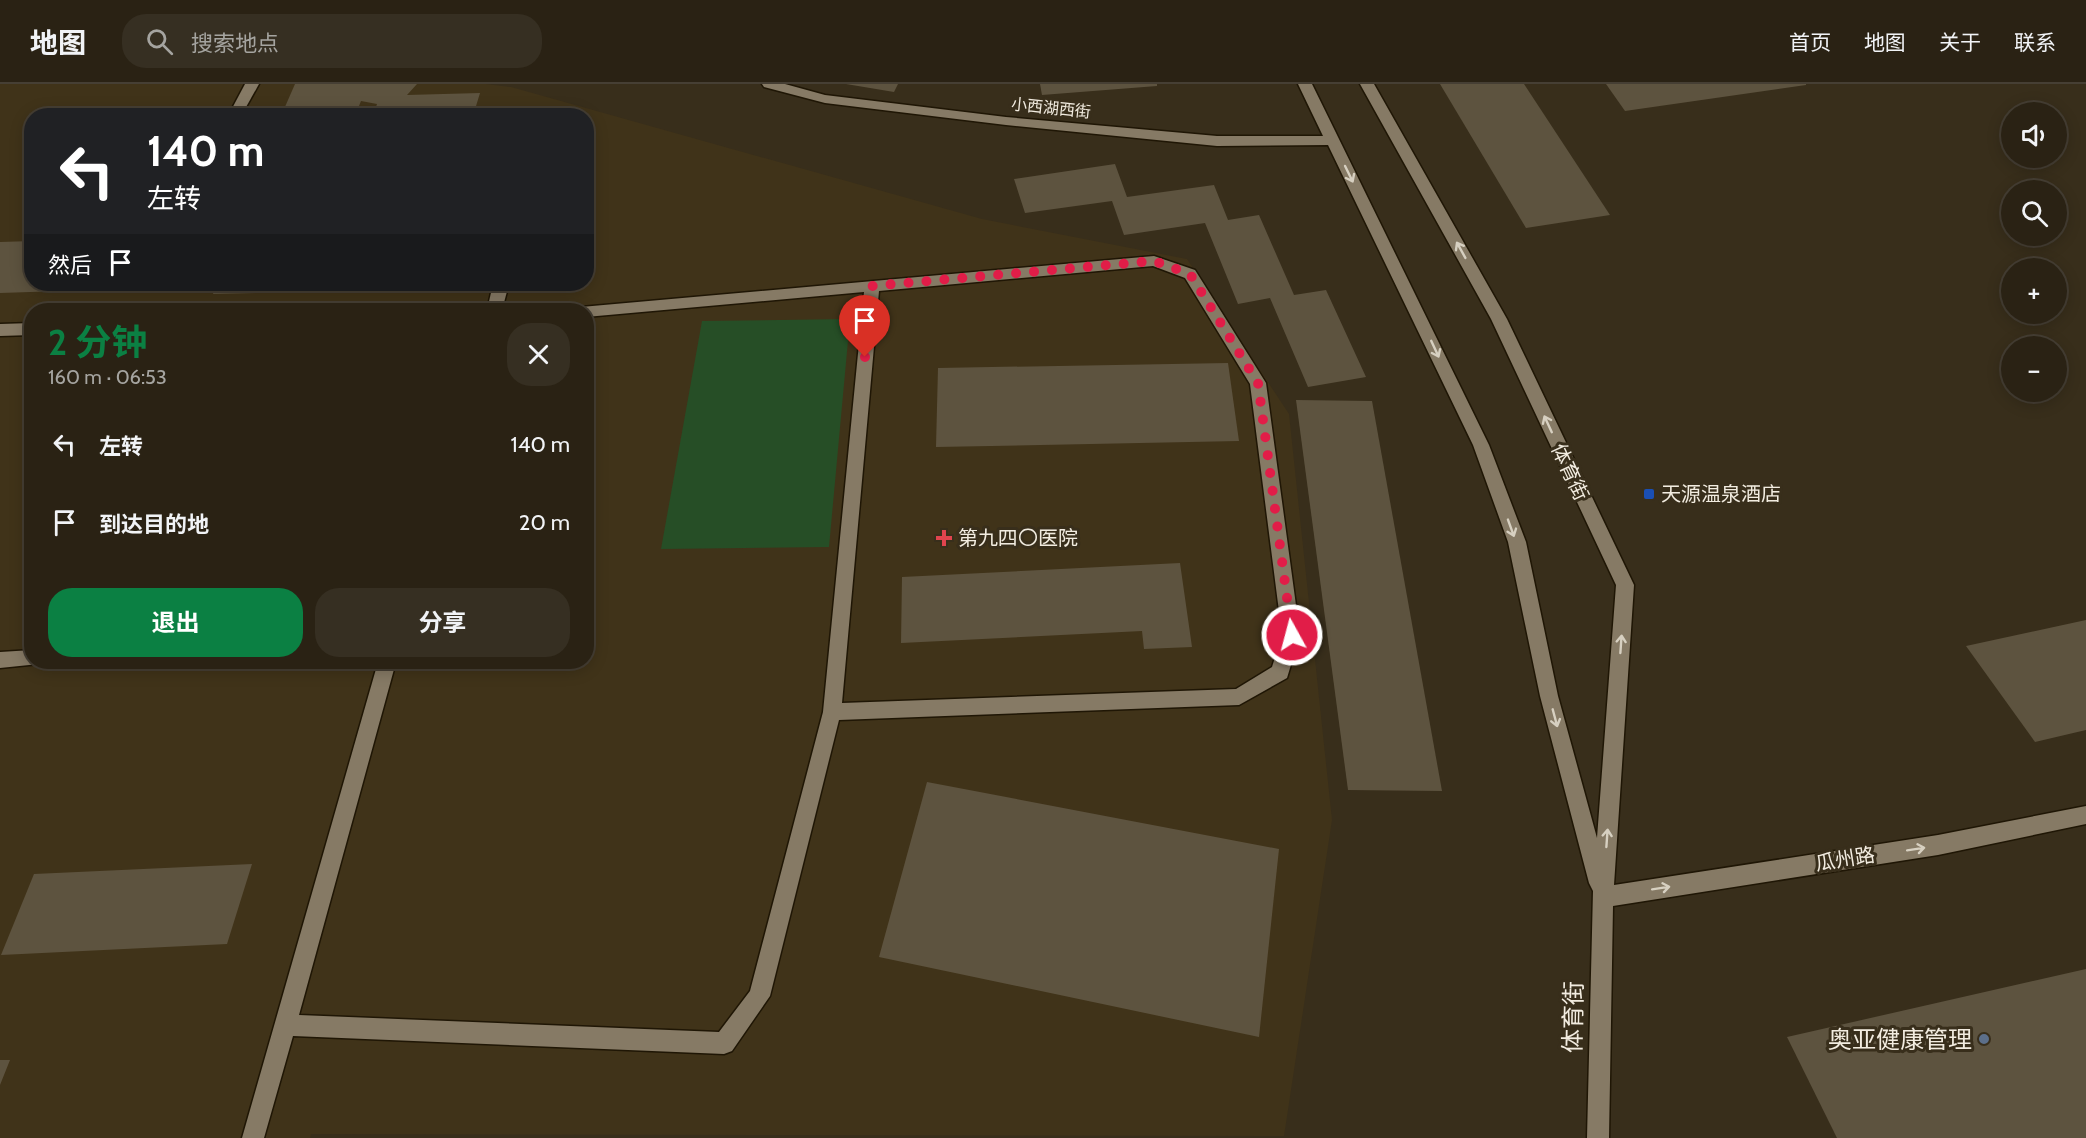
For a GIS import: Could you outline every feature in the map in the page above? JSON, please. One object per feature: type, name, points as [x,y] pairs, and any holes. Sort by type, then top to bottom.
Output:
[{"type":"street","points":[[238,108],[252,84]]},
{"type":"street","name":"小西湖西街","points":[[769,84],[825,99],[1006,121],[1217,141],[1332,140]]},
{"type":"street","name":"体育街","points":[[1305,84],[1481,445],[1516,542],[1549,696],[1603,897]]},
{"type":"street","name":"体育街","points":[[1367,84],[1499,319],[1625,585],[1603,897],[1598,1138]]},
{"type":"street","points":[[594,310],[1154,261],[1190,274],[1258,383],[1292,635],[1280,672],[1239,697],[832,712]]},
{"type":"street","points":[[286,1025],[724,1043],[759,996],[832,712],[872,286]]},
{"type":"street","points":[[0,330],[24,329]]},
{"type":"street","points":[[0,660],[24,658]]},
{"type":"street","points":[[253,1138],[385,669]]},
{"type":"street","name":"瓜州路","points":[[1603,897],[1938,845],[2086,815]]},
{"type":"shaded area","name":"第九四〇医院","points":[[0,84],[486,84],[511,87],[586,108],[24,108],[24,291],[594,291],[594,110],[982,219],[1187,259],[1289,414],[1332,820],[1284,1136],[311,1134],[310,1138],[0,1138]]},
{"type":"green space","points":[[850,319],[829,547],[661,549],[702,321]]},
{"type":"building","points":[[295,84],[417,84],[407,95],[480,93],[475,108],[376,108],[377,104],[361,101],[358,108],[284,108]]},
{"type":"building","points":[[846,84],[898,84],[894,92]]},
{"type":"building","points":[[1040,84],[1157,84],[1157,86],[1042,95]]},
{"type":"building","points":[[1440,84],[1524,84],[1610,215],[1526,228]]},
{"type":"building","points":[[1606,84],[1806,84],[1806,85],[1625,111]]},
{"type":"building","points":[[1115,164],[1127,197],[1214,185],[1228,220],[1259,215],[1294,295],[1326,290],[1366,377],[1308,387],[1270,298],[1238,304],[1205,223],[1124,235],[1112,201],[1025,213],[1014,179]]},
{"type":"building","points":[[24,241],[24,291],[61,291],[0,293],[0,242]]},
{"type":"building","points":[[214,291],[349,291],[213,294]]},
{"type":"building","points":[[1228,363],[1239,441],[936,447],[938,368]]},
{"type":"building","points":[[1296,400],[1372,401],[1442,791],[1348,790]]},
{"type":"building","points":[[1180,563],[1192,647],[1144,649],[1142,631],[901,643],[902,577]]},
{"type":"building","points":[[2086,620],[2086,730],[2035,742],[1966,646]]},
{"type":"building","points":[[927,782],[1279,849],[1259,1037],[879,957]]},
{"type":"building","points":[[252,864],[227,944],[1,955],[34,874]]},
{"type":"building","points":[[2086,969],[2086,1138],[1837,1138],[1787,1037]]},
{"type":"building","points":[[0,1060],[10,1060],[0,1085]]},
{"type":"place","name":"天源温泉酒店","points":[[1649,494]]},
{"type":"place","name":"第九四〇医院","points":[[944,538]]},
{"type":"place","name":"奥亚健康管理","points":[[1984,1039]]},
{"type":"route","points":[[865,357],[872,286],[1154,261],[1190,274],[1258,383],[1292,635]]}]
